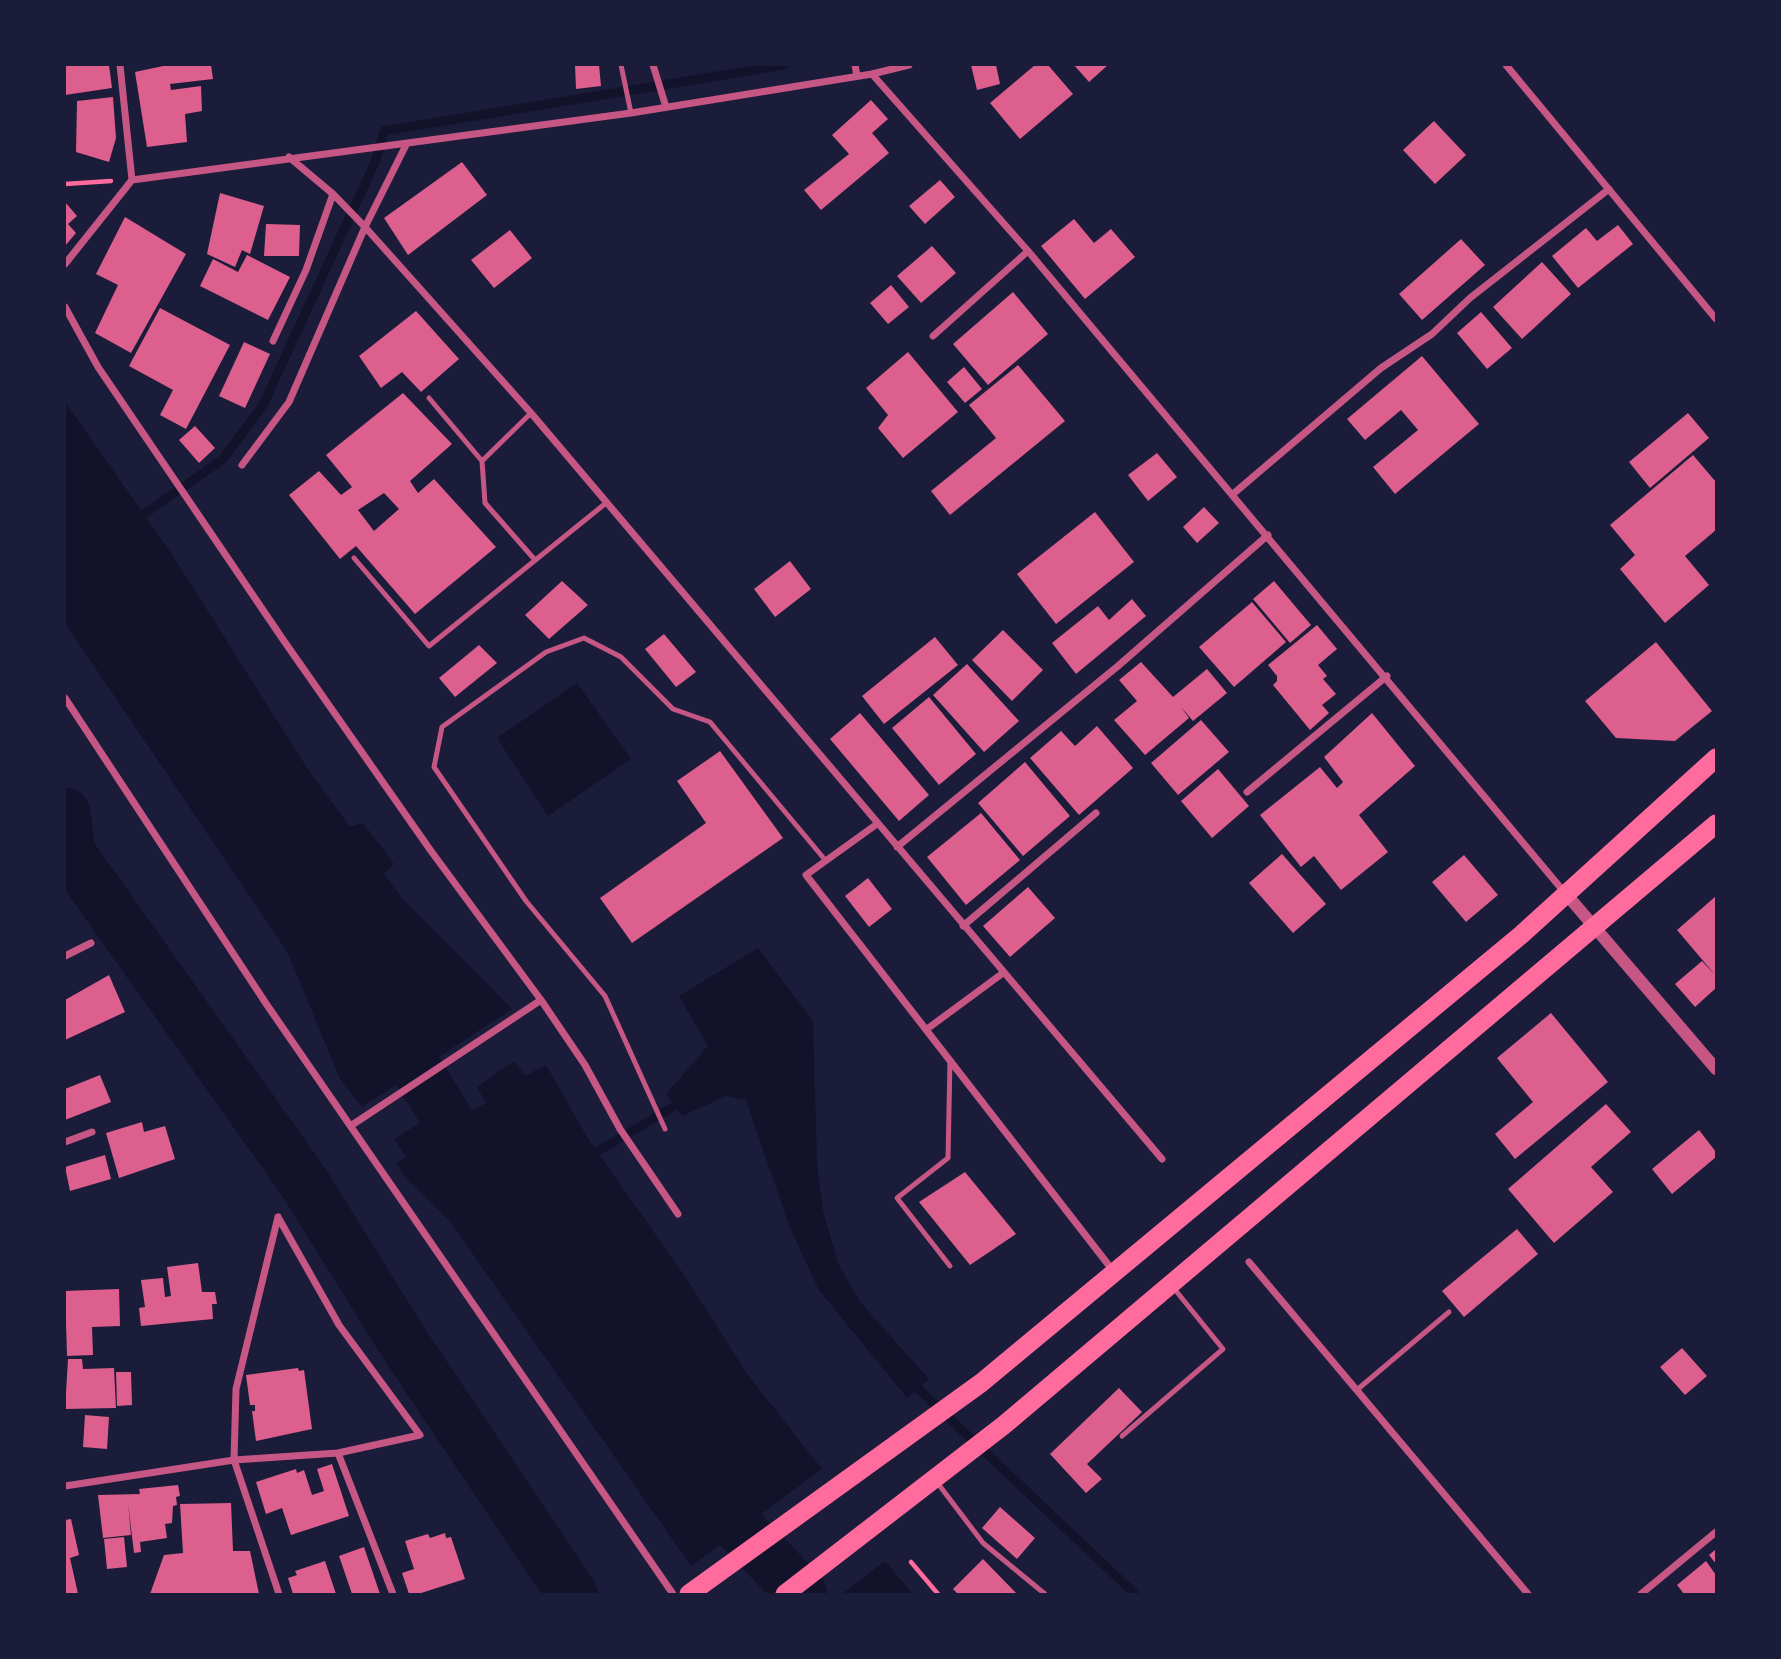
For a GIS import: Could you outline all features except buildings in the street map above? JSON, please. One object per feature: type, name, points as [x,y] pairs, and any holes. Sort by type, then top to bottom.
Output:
[{"type":"highway","points":[[689,1594],[981,1383],[1567,895],[1716,758]]},
{"type":"highway","points":[[785,1594],[1004,1425],[1716,824]]},
{"type":"street","points":[[120,65],[132,180]]},
{"type":"street","points":[[653,65],[666,107]]},
{"type":"street","points":[[855,65],[857,76]]},
{"type":"street","points":[[65,264],[132,180],[631,113],[872,74],[909,65]]},
{"type":"street","points":[[1506,65],[1716,319]]},
{"type":"street","points":[[872,74],[1028,251],[1716,1069]]},
{"type":"street","points":[[242,465],[289,402],[365,227],[406,145]]},
{"type":"street","points":[[289,158],[333,194],[365,227],[531,413],[1163,1159]]},
{"type":"street","points":[[1233,494],[1381,368],[1432,334],[1470,298],[1609,189]]},
{"type":"street","points":[[273,341],[306,270],[333,194]]},
{"type":"street","points":[[933,336],[1028,251]]},
{"type":"street","points":[[65,307],[98,367],[284,641],[431,851],[541,1000],[584,1065],[620,1129],[678,1214]]},
{"type":"street","points":[[897,848],[1118,666],[1268,535]]},
{"type":"street","points":[[1247,792],[1387,676]]},
{"type":"street","points":[[65,698],[267,1005],[673,1594]]},
{"type":"street","points":[[963,926],[1096,813]]},
{"type":"street","points":[[877,824],[806,875],[1115,1272]]},
{"type":"street","points":[[65,956],[91,943]]},
{"type":"street","points":[[928,1029],[1003,973]]},
{"type":"street","points":[[352,1125],[541,1000]]},
{"type":"street","points":[[65,1142],[92,1132]]},
{"type":"street","points":[[65,1486],[234,1460],[338,1453],[420,1435],[339,1325],[278,1217],[236,1389],[234,1460],[279,1594]]},
{"type":"street","points":[[1249,1262],[1528,1594]]},
{"type":"street","points":[[338,1453],[393,1594]]},
{"type":"street","points":[[1641,1594],[1716,1532]]},
{"type":"lane","points":[[621,65],[631,113]]},
{"type":"lane","points":[[429,398],[482,461],[485,503],[535,560]]},
{"type":"lane","points":[[482,461],[531,413]]},
{"type":"lane","points":[[354,558],[429,646],[606,503]]},
{"type":"lane","points":[[665,1129],[604,996],[526,901],[434,767],[442,727],[546,652],[584,638],[621,657],[673,709],[710,722],[826,861]]},
{"type":"lane","points":[[950,1058],[948,1158],[897,1198],[950,1266]]},
{"type":"lane","points":[[1122,1436],[1223,1349],[1170,1284]]},
{"type":"lane","points":[[1358,1390],[1449,1312]]},
{"type":"lane","points":[[934,1479],[983,1543],[1045,1594]]},
{"type":"path","points":[[65,184],[132,180]]},
{"type":"path","points":[[911,1562],[938,1594]]},
{"type":"shaded area","points":[[65,402],[171,553],[309,771],[350,827],[363,823],[394,864],[384,874],[401,897],[512,1009],[362,1107],[340,1079],[288,953],[65,623]]},
{"type":"shaded area","points":[[577,683],[631,759],[548,816],[497,738]]},
{"type":"shaded area","points":[[758,948],[813,1021],[817,1165],[823,1211],[838,1263],[860,1302],[929,1379],[907,1398],[819,1290],[790,1228],[746,1100],[726,1096],[682,1116],[666,1094],[708,1046],[679,996]]},
{"type":"shaded area","points":[[514,1061],[525,1076],[546,1065],[587,1137],[686,1278],[747,1374],[822,1469],[691,1566],[449,1220],[404,1176],[397,1163],[406,1158],[395,1139],[435,1113],[445,1127],[486,1103],[477,1087]]},
{"type":"shaded area","points":[[885,1561],[913,1594],[842,1594]]},
{"type":"waterway","points":[[135,520],[222,460],[263,405],[376,160],[384,131],[784,65]]},
{"type":"waterway","points":[[65,813],[70,853],[303,1181],[405,1345],[572,1594]]},
{"type":"waterway","points":[[380,1011],[487,1182]]},
{"type":"waterway","points":[[590,1156],[683,1101]]},
{"type":"waterway","points":[[910,1381],[1135,1594]]},
{"type":"waterway","points":[[693,1479],[802,1594]]}]
